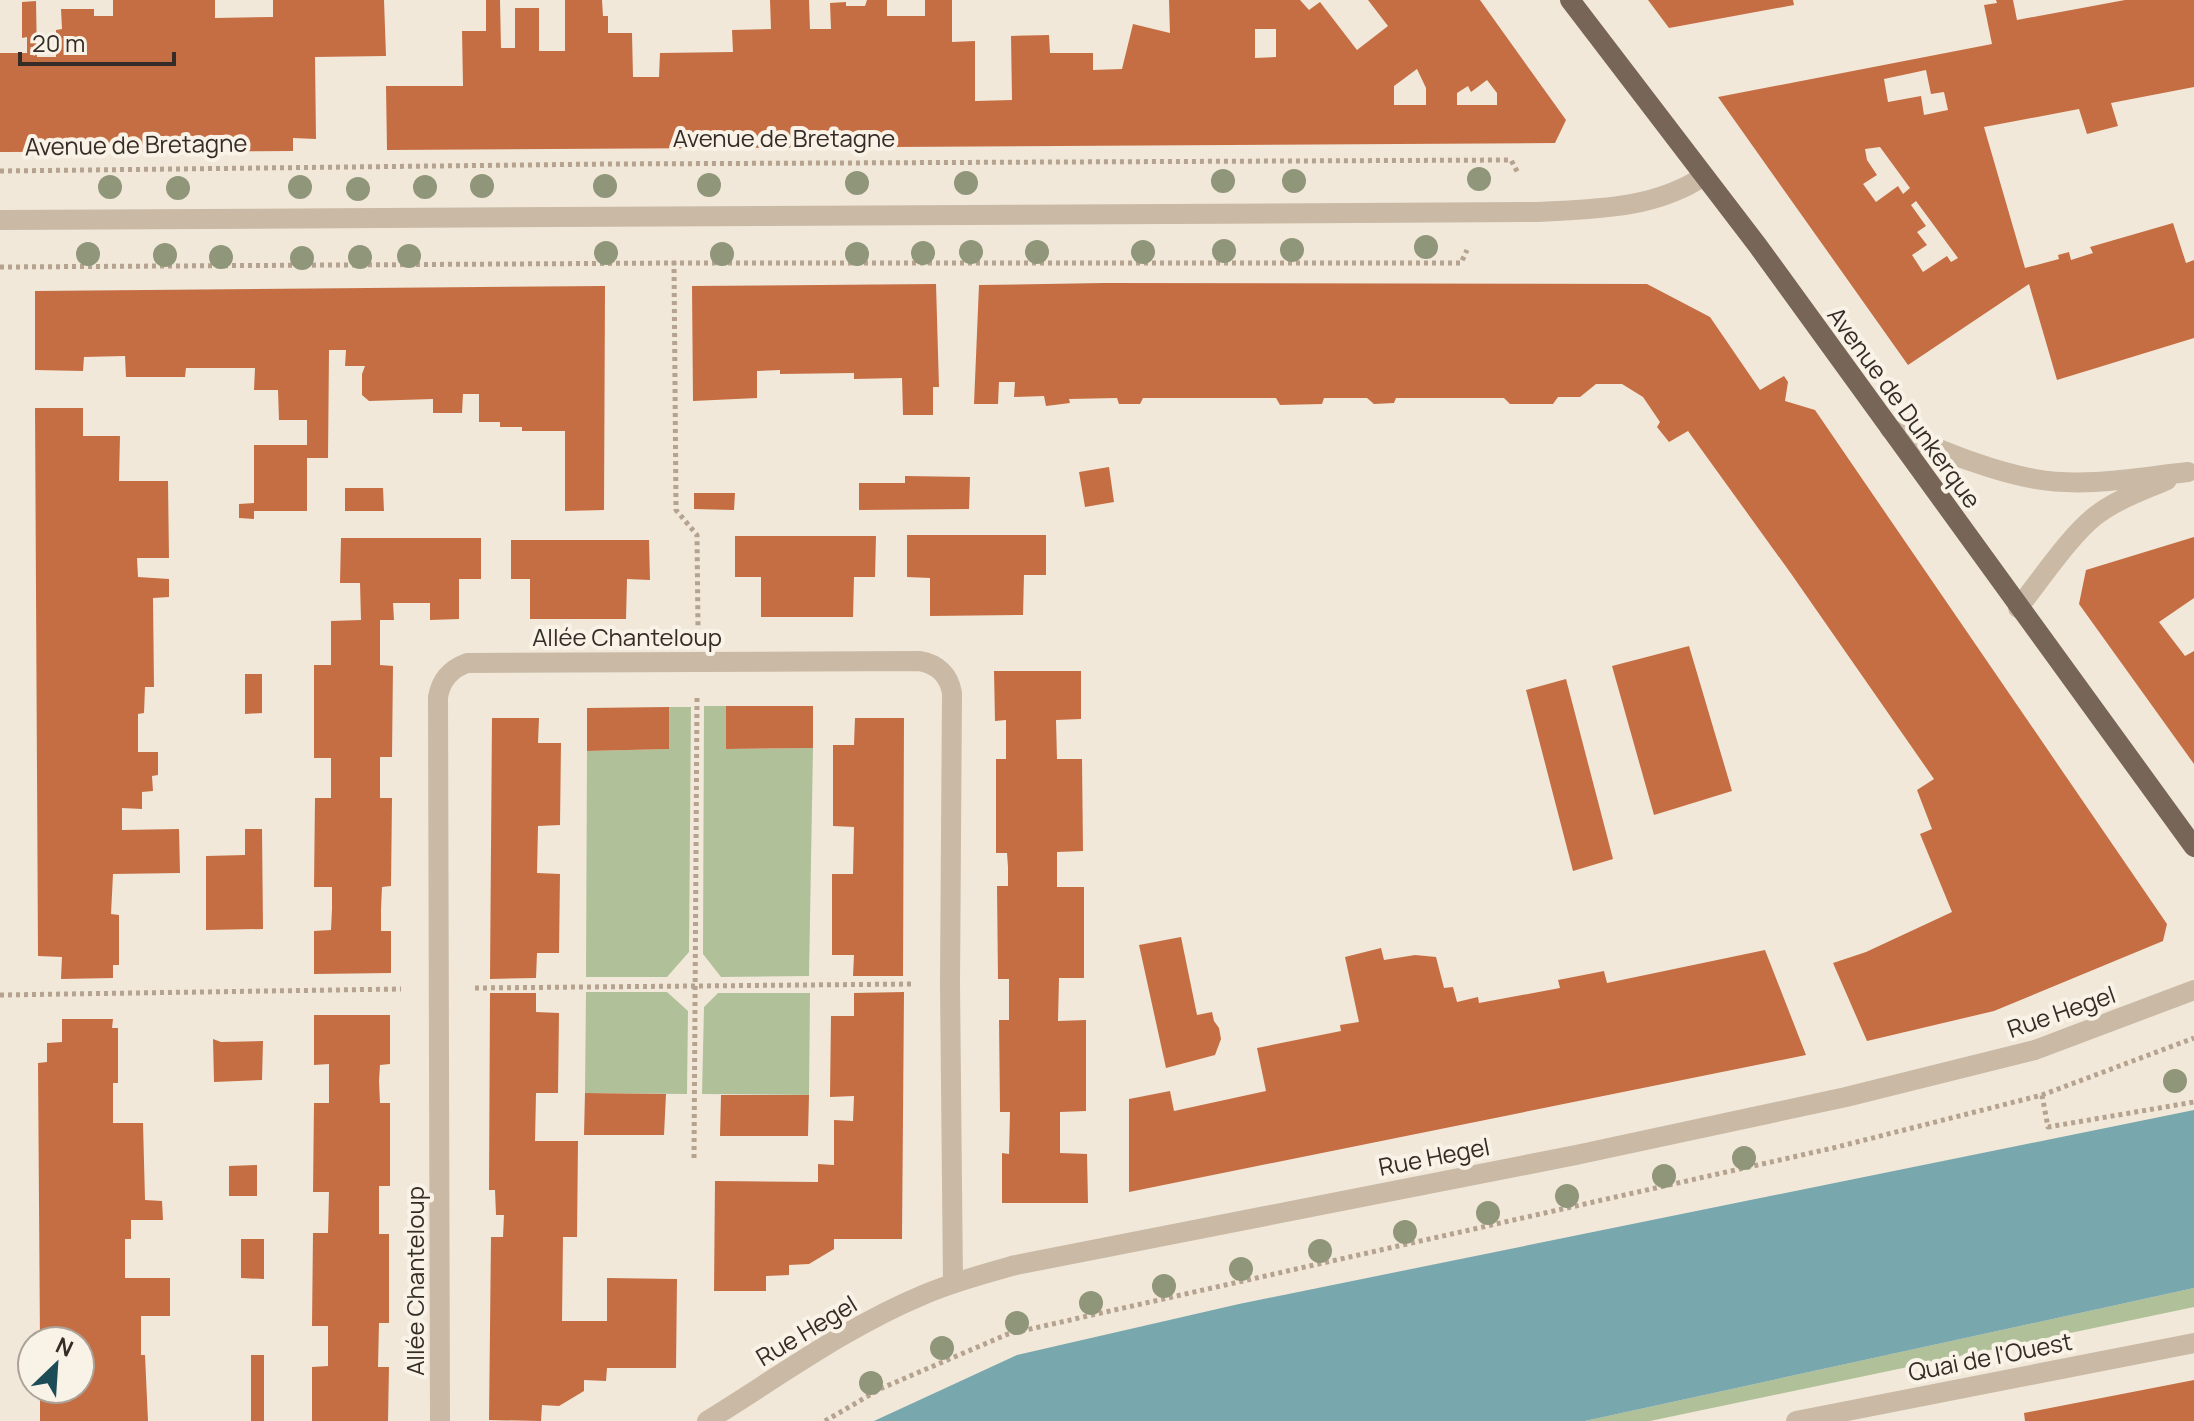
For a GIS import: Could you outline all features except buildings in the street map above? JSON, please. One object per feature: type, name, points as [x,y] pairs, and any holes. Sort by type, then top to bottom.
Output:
[{"type":"main road","name":"Avenue de Dunkerque","points":[[1570,0],[1704,176],[2194,847]]},
{"type":"street","points":[[0,220],[1537,212],[1633,204],[1667,196],[1704,176]]},
{"type":"street","points":[[1890,429],[1980,464],[2035,479],[2103,481],[2191,471]]},
{"type":"street","points":[[2018,608],[2095,516],[2121,499],[2191,471]]},
{"type":"street","name":"Allée Chanteloup","points":[[440,1421],[438,697],[444,678],[467,663],[919,661],[928,662],[944,671],[952,693],[950,984],[953,1283]]},
{"type":"street","name":"Rue Hegel","points":[[707,1421],[868,1322],[953,1283],[1016,1265],[1576,1155],[1846,1097],[2035,1050],[2194,990]]},
{"type":"street","name":"Quai de l'Ouest","points":[[1796,1421],[2194,1343]]},
{"type":"path","name":"Avenue de Bretagne","points":[[0,171],[623,163],[1511,160],[1537,212]]},
{"type":"path","points":[[0,267],[1461,263],[1485,212]]},
{"type":"path","points":[[825,1421],[882,1388],[1008,1334],[1817,1152],[2042,1095],[2194,1038]]},
{"type":"path","points":[[2042,1095],[2048,1127],[2194,1102]]},
{"type":"green space","points":[[704,706],[726,706],[726,749],[813,748],[809,976],[721,977],[703,954]]},
{"type":"green space","points":[[669,707],[691,707],[689,952],[667,977],[586,977],[587,751],[669,749]]},
{"type":"green space","points":[[586,992],[667,992],[688,1011],[687,1094],[585,1093]]},
{"type":"green space","points":[[718,993],[810,993],[809,1095],[702,1094],[704,1007]]},
{"type":"green space","points":[[2194,1288],[2194,1307],[1650,1421],[1585,1421]]},
{"type":"water","points":[[2194,1110],[2194,1288],[1585,1421],[874,1421],[1017,1355],[1239,1304]]}]
